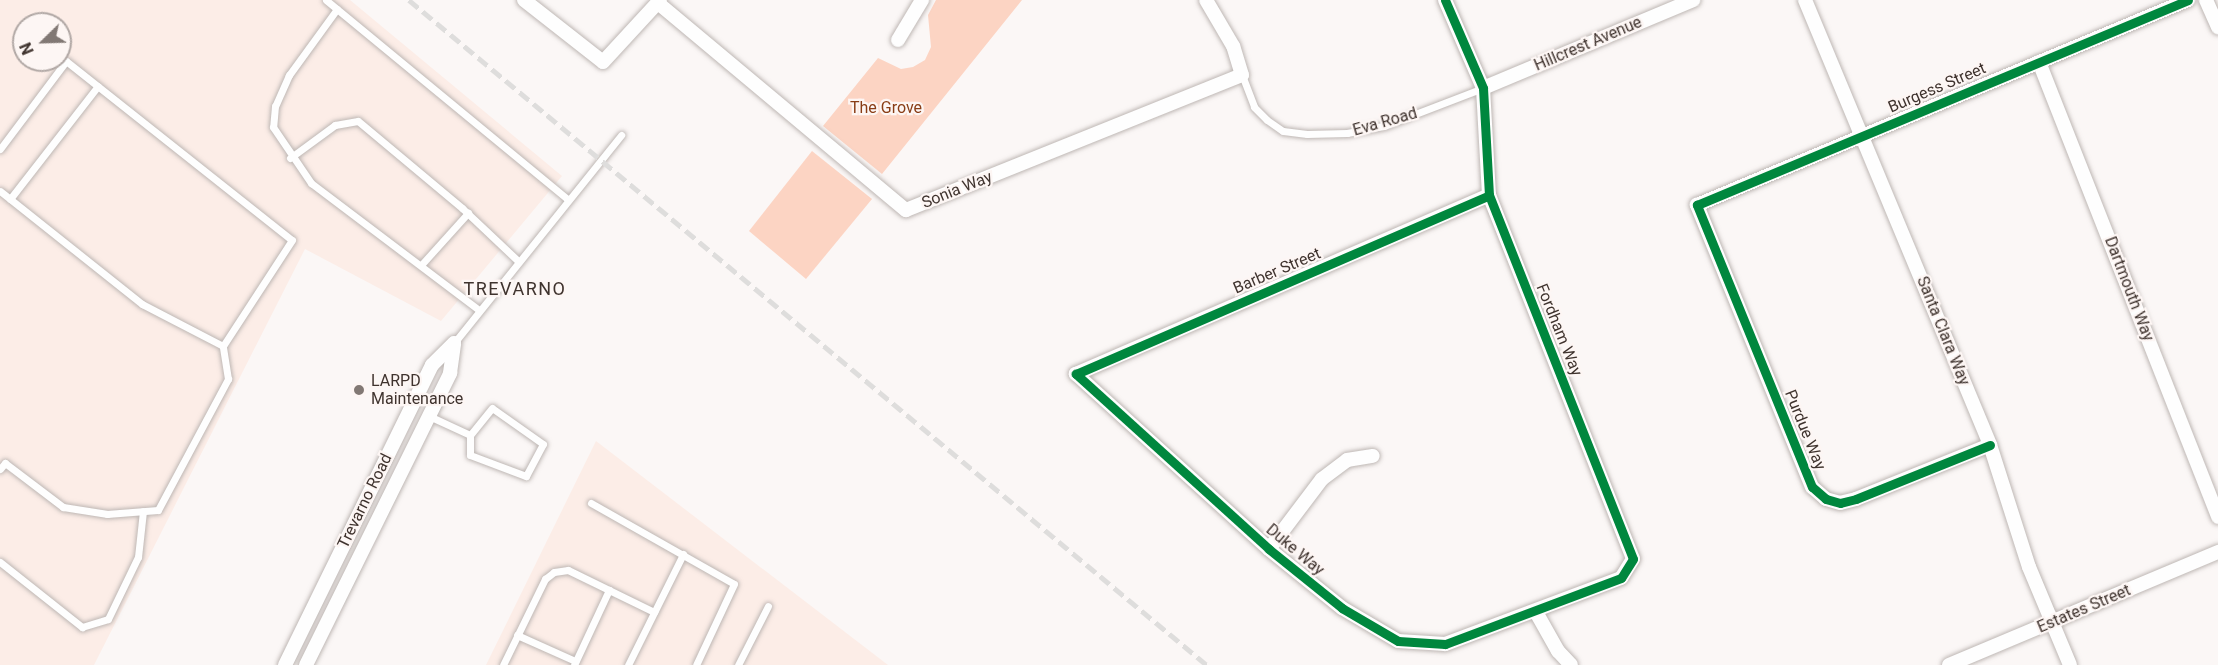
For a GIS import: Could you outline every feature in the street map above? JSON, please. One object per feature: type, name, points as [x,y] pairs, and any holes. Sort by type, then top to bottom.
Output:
[{"type":"street","points":[[524,0],[596,59],[603,62],[659,2]]},
{"type":"street","points":[[898,40],[922,0]]},
{"type":"street","points":[[1206,0],[1233,46],[1242,75]]},
{"type":"street","name":"Fordham Way","points":[[1445,0],[1484,88],[1489,195],[1633,559],[1621,578],[1536,612]]},
{"type":"street","name":"Hillcrest Avenue","points":[[1484,88],[1693,0]]},
{"type":"street","name":"Santa Clara Way","points":[[1805,0],[1990,445],[2029,567],[2070,665]]},
{"type":"street","name":"Burgess Street","points":[[1697,205],[2188,0]]},
{"type":"street","points":[[2206,0],[2218,27]]},
{"type":"street","name":"Sonia Way","points":[[659,2],[906,210],[1242,75]]},
{"type":"street","name":"Dartmouth Way","points":[[2039,62],[2218,517]]},
{"type":"street","name":"Barber Street","points":[[1076,374],[1489,195]]},
{"type":"street","name":"Purdue Way","points":[[1697,205],[1812,487],[1819,493],[1840,503],[1856,499],[1990,445]]},
{"type":"street","name":"Trevarno Road","points":[[306,665],[450,373],[454,343]]},
{"type":"street","name":"Trevarno Road","points":[[285,665],[432,365],[454,343]]},
{"type":"street","name":"Duke Way","points":[[1076,374],[1269,549],[1342,608],[1398,641],[1445,644],[1536,612]]},
{"type":"street","points":[[1269,549],[1322,478],[1347,460],[1373,456]]},
{"type":"street","name":"Estates Street","points":[[1949,665],[2218,552]]},
{"type":"street","points":[[1536,612],[1558,651],[1571,665]]},
{"type":"lane","points":[[326,0],[567,199]]},
{"type":"lane","points":[[336,9],[289,75],[275,106],[273,127],[290,158],[311,183],[422,264],[479,310]]},
{"type":"lane","points":[[0,149],[66,61],[292,240],[224,346],[228,379],[158,510],[107,514],[63,507],[5,463],[0,469]]},
{"type":"lane","name":"Eva Road","points":[[1242,75],[1254,108],[1267,120],[1283,131],[1307,134],[1347,133],[1384,126],[1484,88]]},
{"type":"lane","points":[[10,199],[98,86]]},
{"type":"lane","points":[[290,158],[345,121],[364,125],[468,213],[518,261]]},
{"type":"lane","name":"Trevarno Road","points":[[454,343],[567,199],[621,135]]},
{"type":"lane","points":[[0,190],[142,304],[224,346]]},
{"type":"lane","points":[[422,264],[468,213]]},
{"type":"lane","points":[[492,408],[543,444],[526,476],[470,454],[470,435],[492,408]]},
{"type":"lane","points":[[429,416],[470,435]]},
{"type":"lane","points":[[591,503],[734,584],[696,665]]},
{"type":"lane","points":[[0,562],[82,627],[108,619],[138,557],[143,511]]},
{"type":"lane","points":[[628,665],[683,554]]},
{"type":"lane","points":[[503,665],[545,579],[554,572],[568,570],[654,612]]},
{"type":"lane","points":[[517,635],[574,663],[609,590]]},
{"type":"lane","points":[[738,665],[768,606]]},
{"type":"shaded area","points":[[0,0],[350,0],[562,176],[441,321],[305,249],[94,665],[0,665]]},
{"type":"shaded area","points":[[596,441],[888,665],[486,665]]},
{"type":"green space","name":"The Grove","points":[[936,0],[1022,0],[882,174],[823,126],[878,58],[901,69],[913,67],[925,60],[931,47],[928,15]]},
{"type":"green space","points":[[812,151],[872,199],[806,279],[749,231]]},
{"type":"railway","points":[[409,0],[1207,665]]},
{"type":"cycle path","points":[[1445,0],[1483,88],[1489,195],[1633,559],[1621,578],[1445,644],[1398,641],[1342,608],[1269,549],[1076,374],[1489,195]]},
{"type":"cycle path","points":[[1990,445],[1856,499],[1840,503],[1826,499],[1812,487],[1697,205],[2188,0]]},
{"type":"place","name":"LARPD Maintenance","points":[[359,390]]},
{"type":"district","name":"TREVARNO","points":[[515,289]]}]
